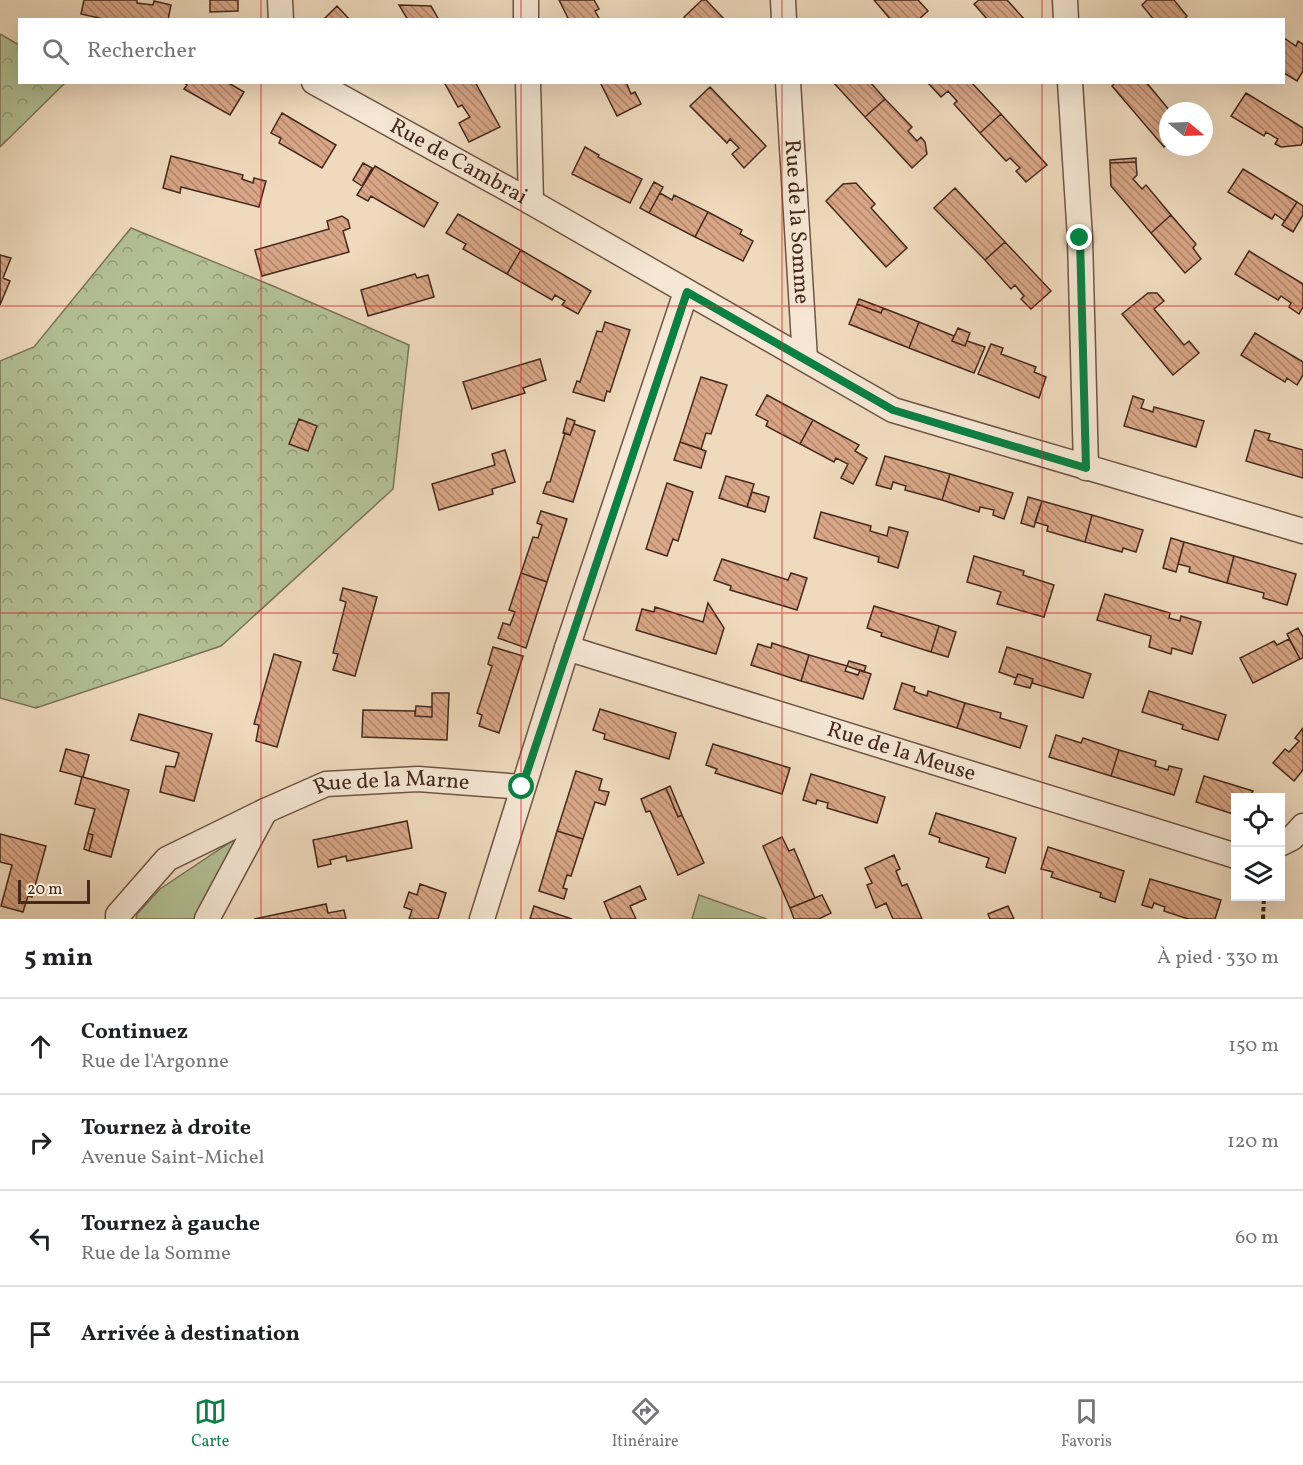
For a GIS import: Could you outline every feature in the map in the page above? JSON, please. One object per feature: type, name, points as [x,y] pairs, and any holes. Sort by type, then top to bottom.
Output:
[{"type":"street","points":[[280,0],[281,18]]},
{"type":"street","points":[[526,0],[526,18]]},
{"type":"street","points":[[783,0],[784,18]]},
{"type":"street","points":[[1065,0],[1066,18]]},
{"type":"street","name":"Rue de Cambrai","points":[[318,84],[531,202]]},
{"type":"street","name":"Rue de Cambrai","points":[[528,84],[531,202]]},
{"type":"street","name":"Rue de la Somme","points":[[788,84],[805,359]]},
{"type":"street","points":[[1070,84],[1080,238],[1086,468]]},
{"type":"street","points":[[531,202],[893,410],[1303,531]]},
{"type":"street","points":[[482,919],[567,648],[687,292]]},
{"type":"street","name":"Rue de la Meuse","points":[[567,648],[1231,854]]},
{"type":"street","name":"Rue de la Marne","points":[[118,919],[118,915],[167,859],[326,784],[418,779],[522,787]]},
{"type":"street","points":[[207,919],[265,811]]},
{"type":"street","points":[[1285,842],[1303,826]]},
{"type":"path","points":[[1263,919],[1264,901]]},
{"type":"green space","points":[[0,34],[18,44],[18,84],[64,84],[0,147]]},
{"type":"green space","points":[[131,228],[409,345],[393,489],[221,646],[36,708],[0,698],[0,361],[34,347]]},
{"type":"green space","points":[[235,839],[234,855],[198,919],[136,919],[137,914],[160,889]]},
{"type":"green space","points":[[699,895],[767,919],[692,919]]},
{"type":"building","points":[[84,0],[137,0],[137,3],[153,5],[154,1],[171,5],[168,18],[99,18],[81,14]]},
{"type":"building","points":[[210,0],[238,0],[238,11],[210,12]]},
{"type":"building","points":[[559,0],[594,0],[599,9],[595,11],[599,18],[568,18]]},
{"type":"building","points":[[702,0],[706,0],[723,18],[685,18]]},
{"type":"building","points":[[874,0],[918,0],[928,11],[920,18],[889,18]]},
{"type":"building","points":[[979,0],[1007,0],[1023,18],[986,18],[974,4]]},
{"type":"building","points":[[1147,0],[1174,0],[1187,16],[1186,18],[1152,18],[1142,5]]},
{"type":"building","points":[[399,5],[431,6],[438,18],[407,18]]},
{"type":"building","points":[[337,6],[348,18],[325,18]]},
{"type":"building","points":[[1285,39],[1296,46],[1298,41],[1303,44],[1303,71],[1297,81],[1285,74]]},
{"type":"building","points":[[230,84],[244,92],[230,115],[184,89],[187,85]]},
{"type":"building","points":[[445,84],[476,84],[500,127],[469,142],[459,123],[470,117],[462,105],[458,107]]},
{"type":"building","points":[[601,84],[627,84],[631,94],[635,92],[641,104],[617,116]]},
{"type":"building","points":[[835,84],[872,84],[885,99],[865,117]]},
{"type":"building","points":[[929,84],[973,84],[1001,114],[980,133],[954,104],[957,101],[948,91],[941,97]]},
{"type":"building","points":[[1114,84],[1148,84],[1163,102],[1159,102],[1159,141],[1112,86]]},
{"type":"building","points":[[710,87],[766,146],[744,168],[732,154],[739,148],[730,139],[727,143],[690,106]]},
{"type":"building","points":[[1246,93],[1303,128],[1301,145],[1281,147],[1275,144],[1278,139],[1266,132],[1264,136],[1231,116]]},
{"type":"building","points":[[885,99],[912,127],[908,131],[917,141],[921,137],[925,142],[927,154],[912,168],[865,117]]},
{"type":"building","points":[[282,113],[336,145],[322,168],[279,143],[281,138],[271,133]]},
{"type":"building","points":[[1001,114],[1047,165],[1026,182],[1016,171],[1020,168],[1010,158],[1006,161],[980,133]]},
{"type":"building","points":[[585,147],[599,155],[598,157],[642,179],[630,203],[572,174]]},
{"type":"building","points":[[171,156],[243,175],[242,179],[253,183],[254,178],[266,181],[259,207],[181,187],[180,193],[163,188]]},
{"type":"building","points":[[1136,158],[1136,162],[1110,163],[1110,160]]},
{"type":"building","points":[[1136,162],[1137,175],[1133,179],[1142,189],[1146,185],[1171,215],[1151,233],[1111,186],[1110,163]]},
{"type":"building","points":[[363,163],[372,168],[362,186],[353,180]]},
{"type":"building","points":[[375,166],[438,203],[424,227],[371,196],[368,201],[357,195]]},
{"type":"building","points":[[1243,169],[1297,202],[1285,221],[1275,214],[1272,219],[1228,192]]},
{"type":"building","points":[[654,182],[663,187],[649,213],[640,208]]},
{"type":"building","points":[[856,183],[875,204],[871,208],[907,248],[886,267],[826,201],[843,184]]},
{"type":"building","points":[[955,188],[1005,242],[985,260],[934,208]]},
{"type":"building","points":[[660,193],[672,200],[674,195],[708,212],[695,237],[649,213]]},
{"type":"building","points":[[1297,202],[1303,206],[1303,215],[1293,232],[1282,225]]},
{"type":"building","points":[[708,212],[742,230],[740,234],[753,241],[743,261],[695,237]]},
{"type":"building","points":[[458,214],[521,250],[507,274],[463,249],[466,244],[446,233]]},
{"type":"building","points":[[1171,215],[1196,244],[1193,248],[1201,259],[1185,273],[1151,233]]},
{"type":"building","points":[[342,216],[348,220],[350,228],[343,231],[349,252],[262,276],[255,250],[329,229],[327,221]]},
{"type":"building","points":[[1005,242],[1051,291],[1031,309],[1021,299],[1024,296],[1015,285],[1011,289],[985,260]]},
{"type":"building","points":[[521,250],[591,291],[578,314],[562,305],[565,301],[555,295],[552,300],[507,274]]},
{"type":"building","points":[[1249,251],[1303,284],[1303,307],[1299,314],[1289,307],[1291,303],[1281,296],[1278,300],[1235,274]]},
{"type":"building","points":[[0,255],[11,258],[3,278],[10,281],[0,305]]},
{"type":"building","points":[[415,274],[417,278],[428,275],[434,297],[368,316],[361,290]]},
{"type":"building","points":[[1148,293],[1157,293],[1164,301],[1154,309],[1184,345],[1189,341],[1199,353],[1173,375],[1122,314]]},
{"type":"building","points":[[859,299],[883,308],[881,313],[857,304]]},
{"type":"building","points":[[857,304],[881,313],[883,308],[919,322],[909,348],[849,324]]},
{"type":"building","points":[[605,322],[630,330],[610,392],[607,391],[604,401],[573,392],[577,381],[580,382],[597,331],[602,332]]},
{"type":"building","points":[[919,322],[954,336],[952,341],[965,346],[967,341],[985,347],[974,373],[909,348]]},
{"type":"building","points":[[958,328],[970,333],[965,346],[952,341]]},
{"type":"building","points":[[1255,333],[1303,362],[1303,375],[1297,385],[1287,378],[1285,382],[1241,355]]},
{"type":"building","points":[[991,344],[1003,348],[1001,354],[1036,367],[1034,372],[1046,377],[1039,398],[978,374]]},
{"type":"building","points":[[540,359],[546,380],[523,388],[525,393],[472,409],[463,382]]},
{"type":"building","points":[[701,377],[727,385],[711,434],[706,433],[701,449],[680,442]]},
{"type":"building","points":[[767,395],[813,420],[800,444],[766,426],[768,421],[756,415]]},
{"type":"building","points":[[1133,396],[1144,400],[1141,408],[1153,412],[1154,407],[1204,421],[1196,447],[1124,426]]},
{"type":"building","points":[[567,418],[575,421],[570,435],[563,433]]},
{"type":"building","points":[[299,419],[317,426],[308,451],[289,444]]},
{"type":"building","points":[[813,420],[859,445],[855,451],[867,458],[853,484],[841,478],[848,464],[836,458],[834,462],[800,444]]},
{"type":"building","points":[[574,424],[595,431],[573,502],[543,493],[547,482],[550,482],[565,433],[570,435]]},
{"type":"building","points":[[1255,430],[1270,434],[1268,440],[1303,450],[1303,478],[1246,461]]},
{"type":"building","points":[[680,442],[706,451],[701,468],[674,460]]},
{"type":"building","points":[[505,450],[515,482],[492,489],[493,494],[439,510],[432,484],[495,465],[492,454]]},
{"type":"building","points":[[885,456],[950,474],[942,500],[905,490],[906,486],[893,482],[891,489],[876,485]]},
{"type":"building","points":[[950,474],[1013,493],[1004,519],[993,515],[994,510],[980,507],[979,512],[942,500]]},
{"type":"building","points":[[726,476],[754,484],[747,507],[719,498]]},
{"type":"building","points":[[667,483],[693,492],[678,541],[673,539],[667,556],[646,549]]},
{"type":"building","points":[[752,492],[769,497],[765,512],[747,507]]},
{"type":"building","points":[[1028,497],[1042,501],[1034,527],[1021,523]]},
{"type":"building","points":[[1042,501],[1092,515],[1085,542],[1047,531],[1048,526],[1035,522]]},
{"type":"building","points":[[541,511],[567,519],[547,582],[521,573],[533,537],[538,538],[542,525],[537,523]]},
{"type":"building","points":[[821,512],[871,526],[870,531],[887,536],[889,527],[908,532],[898,568],[878,562],[879,557],[814,538]]},
{"type":"building","points":[[1092,515],[1143,530],[1136,552],[1123,548],[1122,552],[1085,542]]},
{"type":"building","points":[[1171,538],[1184,542],[1176,572],[1163,568]]},
{"type":"building","points":[[1184,542],[1234,556],[1227,583],[1189,572],[1190,567],[1178,564]]},
{"type":"building","points":[[974,556],[1024,571],[1023,575],[1054,585],[1044,617],[997,604],[1001,592],[967,582]]},
{"type":"building","points":[[1234,556],[1296,574],[1287,605],[1263,598],[1264,593],[1227,583]]},
{"type":"building","points":[[722,559],[788,580],[791,573],[807,578],[797,610],[730,590],[731,586],[714,580]]},
{"type":"building","points":[[521,573],[547,582],[526,648],[498,638],[503,623],[510,625],[515,612],[509,610]]},
{"type":"building","points":[[343,588],[377,597],[355,676],[333,670],[338,654],[333,653],[346,602],[340,600]]},
{"type":"building","points":[[1105,594],[1170,613],[1169,618],[1180,621],[1181,616],[1201,622],[1192,654],[1172,648],[1171,654],[1149,647],[1151,636],[1097,620]]},
{"type":"building","points":[[708,603],[724,628],[716,654],[636,630],[642,609],[654,612],[655,607],[703,622]]},
{"type":"building","points":[[874,606],[939,626],[931,652],[881,636],[882,633],[867,628]]},
{"type":"building","points":[[939,626],[956,632],[948,657],[931,652]]},
{"type":"building","points":[[1298,628],[1303,637],[1303,658],[1300,659],[1287,634]]},
{"type":"building","points":[[1289,639],[1300,659],[1253,683],[1240,658],[1274,641],[1277,645]]},
{"type":"building","points":[[772,643],[809,655],[801,681],[751,665],[758,644],[771,648]]},
{"type":"building","points":[[493,647],[523,656],[499,733],[479,726],[482,715],[477,713],[492,666],[488,664]]},
{"type":"building","points":[[1007,647],[1091,674],[1083,698],[1032,683],[1033,679],[1018,674],[1016,678],[999,672]]},
{"type":"building","points":[[274,654],[301,662],[277,747],[256,741],[259,725],[254,724]]},
{"type":"building","points":[[809,655],[847,666],[845,671],[858,675],[860,670],[871,674],[863,699],[801,681]]},
{"type":"building","points":[[849,661],[866,666],[864,672],[847,666]]},
{"type":"building","points":[[1018,674],[1033,679],[1030,688],[1014,684]]},
{"type":"building","points":[[902,683],[915,687],[914,691],[927,696],[928,691],[965,703],[957,728],[894,709]]},
{"type":"building","points":[[1149,691],[1226,715],[1218,740],[1182,729],[1183,725],[1142,712]]},
{"type":"building","points":[[432,693],[449,693],[447,740],[362,737],[363,710],[415,711],[415,716],[432,717]]},
{"type":"building","points":[[965,703],[1001,713],[1000,718],[1027,726],[1020,748],[957,728]]},
{"type":"building","points":[[416,706],[432,707],[432,717],[415,716]]},
{"type":"building","points":[[600,709],[676,733],[669,759],[604,739],[605,734],[593,730]]},
{"type":"building","points":[[139,714],[212,734],[194,801],[160,792],[166,766],[175,767],[179,753],[131,740]]},
{"type":"building","points":[[1303,728],[1303,770],[1294,781],[1273,763],[1285,749],[1289,752],[1299,741],[1295,738]]},
{"type":"building","points":[[1056,735],[1081,743],[1083,738],[1119,750],[1111,776],[1049,757]]},
{"type":"building","points":[[713,744],[790,768],[782,794],[715,773],[717,769],[706,765]]},
{"type":"building","points":[[66,749],[89,755],[83,777],[129,790],[111,857],[89,851],[93,835],[88,833],[95,809],[75,804],[82,777],[60,771]]},
{"type":"building","points":[[1119,750],[1156,761],[1155,766],[1168,770],[1169,766],[1182,769],[1174,795],[1111,776]]},
{"type":"building","points":[[576,771],[602,779],[599,790],[609,792],[605,805],[595,802],[583,839],[557,831]]},
{"type":"building","points":[[811,774],[885,797],[877,823],[827,808],[828,803],[817,800],[816,804],[803,800]]},
{"type":"building","points":[[1204,776],[1253,791],[1252,793],[1231,793],[1231,813],[1196,802]]},
{"type":"building","points":[[670,786],[682,815],[678,817],[666,788]]},
{"type":"building","points":[[666,788],[678,817],[682,815],[704,863],[678,875],[650,811],[646,812],[641,799]]},
{"type":"building","points":[[936,813],[1016,838],[1005,873],[986,867],[989,858],[939,842],[940,838],[929,834]]},
{"type":"building","points":[[407,821],[412,848],[347,861],[346,856],[330,860],[331,864],[318,867],[313,840]]},
{"type":"building","points":[[557,831],[583,839],[571,876],[567,875],[563,888],[567,889],[564,899],[539,891]]},
{"type":"building","points":[[88,833],[93,835],[89,851],[84,849]]},
{"type":"building","points":[[0,834],[46,846],[32,897],[28,896],[23,912],[1,906],[12,865],[0,862]]},
{"type":"building","points":[[782,837],[789,851],[794,849],[815,898],[790,908],[763,846]]},
{"type":"building","points":[[1048,847],[1124,871],[1115,902],[1100,897],[1101,893],[1051,877],[1053,872],[1041,869]]},
{"type":"building","points":[[894,855],[900,869],[896,871],[902,886],[907,884],[922,919],[893,919],[886,903],[876,908],[867,885],[872,883],[865,868]]},
{"type":"building","points":[[1150,879],[1221,900],[1215,919],[1188,919],[1164,911],[1165,907],[1154,903],[1152,908],[1142,905]]},
{"type":"building","points":[[420,884],[446,893],[438,919],[409,919],[412,910],[404,907],[409,892],[417,895]]},
{"type":"building","points":[[640,886],[646,899],[630,906],[636,919],[611,919],[604,902]]},
{"type":"building","points":[[822,895],[831,913],[819,919],[794,919],[790,908]]},
{"type":"building","points":[[326,904],[328,913],[344,910],[346,919],[254,919]]},
{"type":"building","points":[[534,906],[560,915],[572,919],[530,919]]},
{"type":"building","points":[[1008,906],[1014,919],[990,919],[988,914]]},
{"type":"route","points":[[522,787],[687,292],[893,410],[1086,468],[1080,238]]}]
